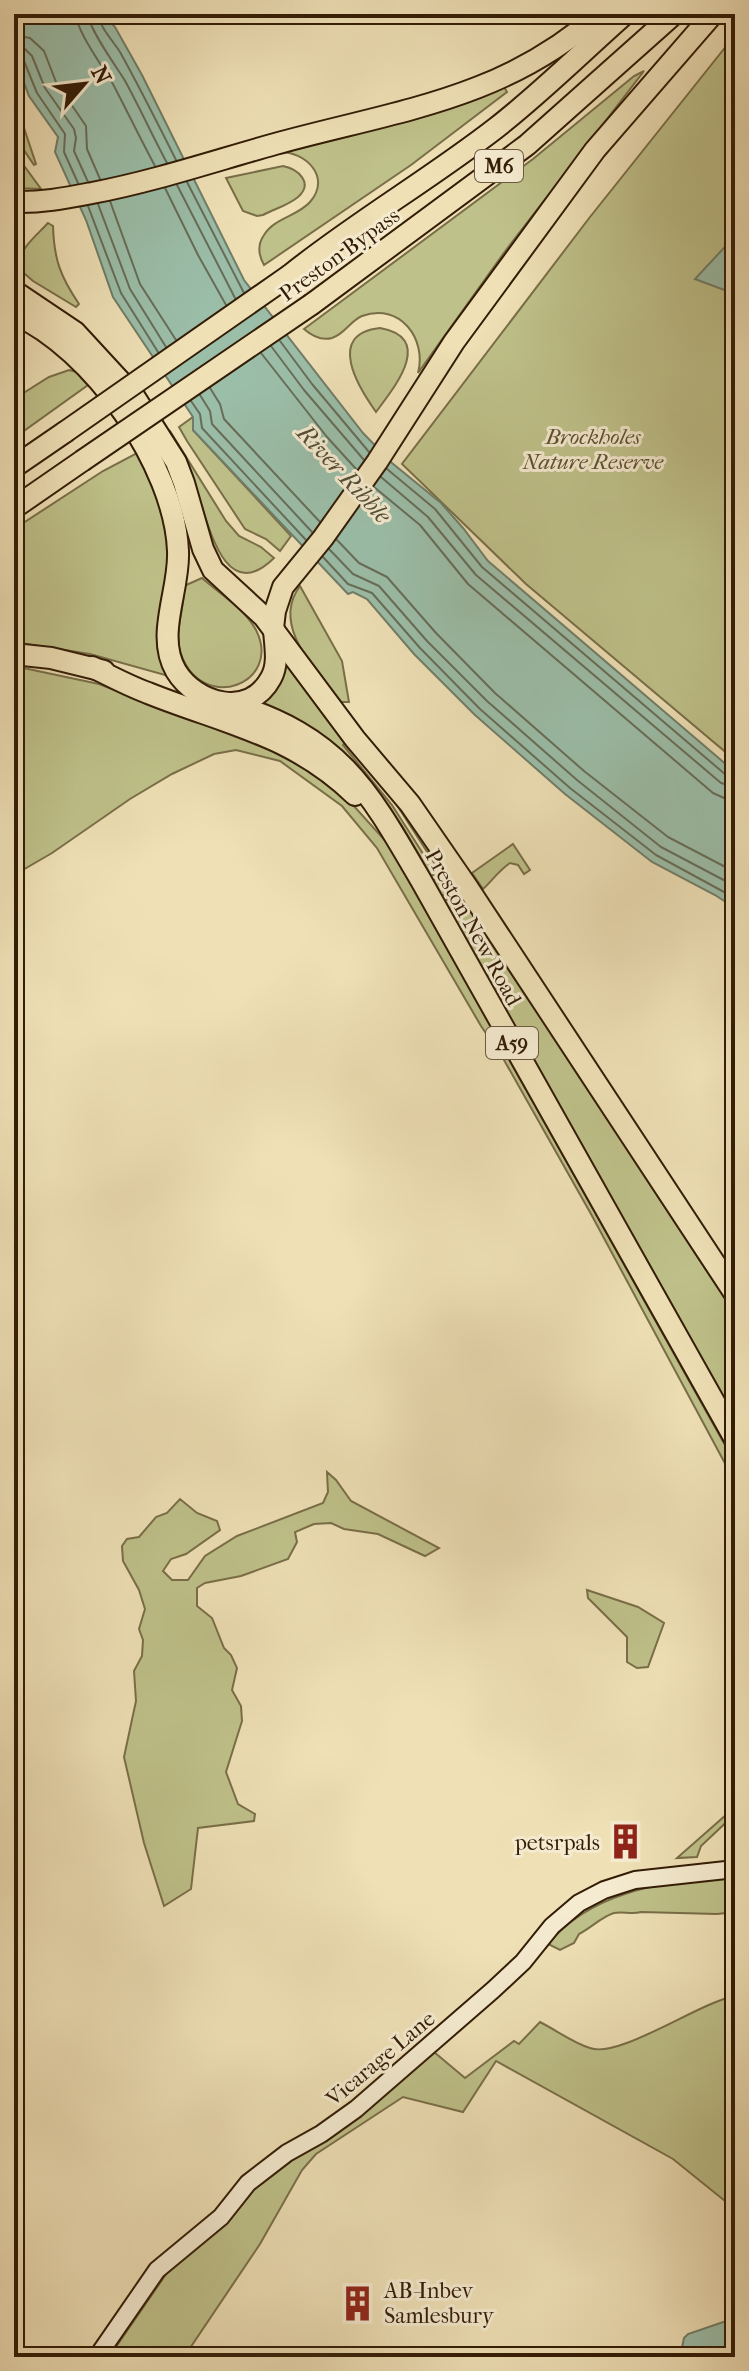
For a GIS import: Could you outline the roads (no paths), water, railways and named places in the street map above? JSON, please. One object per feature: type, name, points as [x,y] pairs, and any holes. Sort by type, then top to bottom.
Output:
[{"type":"highway","points":[[19,202],[105,191],[464,94],[548,52],[599,14]]},
{"type":"highway","name":"Preston Bypass","points":[[14,467],[290,275],[328,244],[412,190],[498,126],[625,14]]},
{"type":"highway","name":"Preston Bypass","points":[[14,508],[312,304],[527,145],[674,14]]},
{"type":"highway","points":[[14,654],[92,667],[178,694],[226,704],[257,694],[271,678],[276,659],[273,629],[280,594],[290,576],[323,538],[404,422],[454,342],[595,150],[713,14]]},
{"type":"highway","name":"Preston New Road","points":[[14,291],[75,332],[134,396],[176,462],[203,549],[213,570],[254,606],[355,739],[405,797],[735,1294]]},
{"type":"highway","points":[[14,314],[47,333],[98,381],[128,419],[149,455],[169,503],[178,549],[175,591],[167,634],[171,660],[183,681],[194,690],[226,704]]},
{"type":"highway","points":[[92,667],[147,693],[304,753],[342,782],[392,831]]},
{"type":"highway","name":"Preston New Road","points":[[226,704],[285,723],[320,744],[369,793],[735,1439]]},
{"type":"street","name":"Vicarage Lane","points":[[97,2357],[157,2270],[221,2217],[248,2183],[287,2153],[356,2109],[493,1990],[523,1962],[552,1926],[579,1903],[604,1890],[635,1880],[735,1869]]},
{"type":"water","name":"River Ribble","points":[[14,14],[103,14],[115,27],[142,75],[244,280],[363,433],[392,463],[441,503],[488,561],[735,772],[735,908],[652,862],[565,794],[475,715],[414,654],[367,599],[353,592],[348,594],[193,430],[193,417],[113,297],[86,220],[55,152],[58,137],[29,96],[14,56]]},
{"type":"water","points":[[735,236],[735,294],[695,279]]},
{"type":"water","points":[[726,2321],[735,2324],[735,2357],[680,2357],[684,2338],[688,2334]]},
{"type":"place","name":"petsrpals","points":[[626,1842]]},
{"type":"place","name":"AB-Inbev Samlesbury","points":[[358,2303]]},
{"type":"park label","name":"Brockholes Nature Reserve","points":[[593,448]]}]
